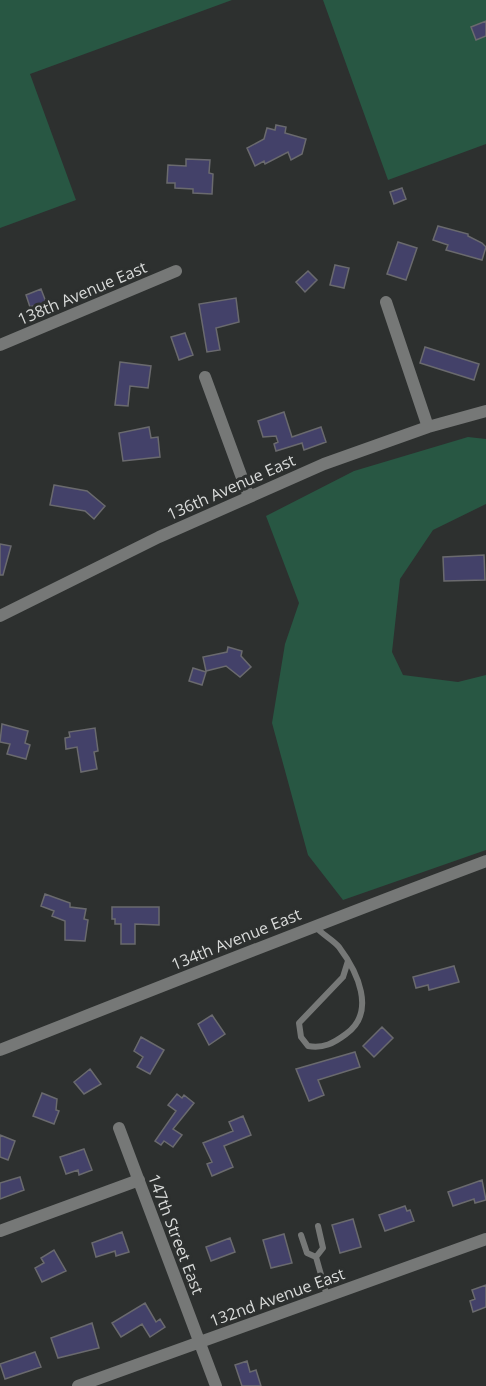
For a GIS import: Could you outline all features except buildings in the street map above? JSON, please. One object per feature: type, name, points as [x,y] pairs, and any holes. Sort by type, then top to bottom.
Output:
[{"type":"street","name":"138th Avenue East","points":[[0,345],[176,271]]},
{"type":"street","points":[[386,302],[428,427]]},
{"type":"street","points":[[205,377],[249,497]]},
{"type":"street","name":"136th Avenue East","points":[[0,616],[83,573],[324,464],[428,427],[486,411]]},
{"type":"street","name":"134th Avenue East","points":[[0,1050],[314,925],[486,861]]},
{"type":"street","name":"147th Street East","points":[[119,1128],[216,1386]]},
{"type":"street","points":[[0,1231],[138,1180]]},
{"type":"street","name":"132nd Avenue East","points":[[78,1386],[486,1239]]},
{"type":"lane","points":[[314,925],[338,946],[348,961],[363,998],[362,1017],[350,1032],[319,1048],[308,1046],[300,1037],[299,1023],[343,977],[348,961]]},
{"type":"lane","points":[[316,1257],[323,1248],[318,1226]]},
{"type":"lane","points":[[301,1235],[307,1253],[316,1257]]},
{"type":"lane","points":[[316,1257],[327,1297]]},
{"type":"green space","points":[[0,0],[232,0],[30,74],[76,200],[0,228]]},
{"type":"green space","points":[[323,0],[486,0],[486,144],[388,180]]},
{"type":"green space","points":[[468,437],[486,439],[486,504],[433,530],[400,579],[392,652],[403,675],[458,682],[486,675],[486,850],[343,900],[308,855],[272,723],[285,644],[299,603],[266,516],[354,471]]}]
